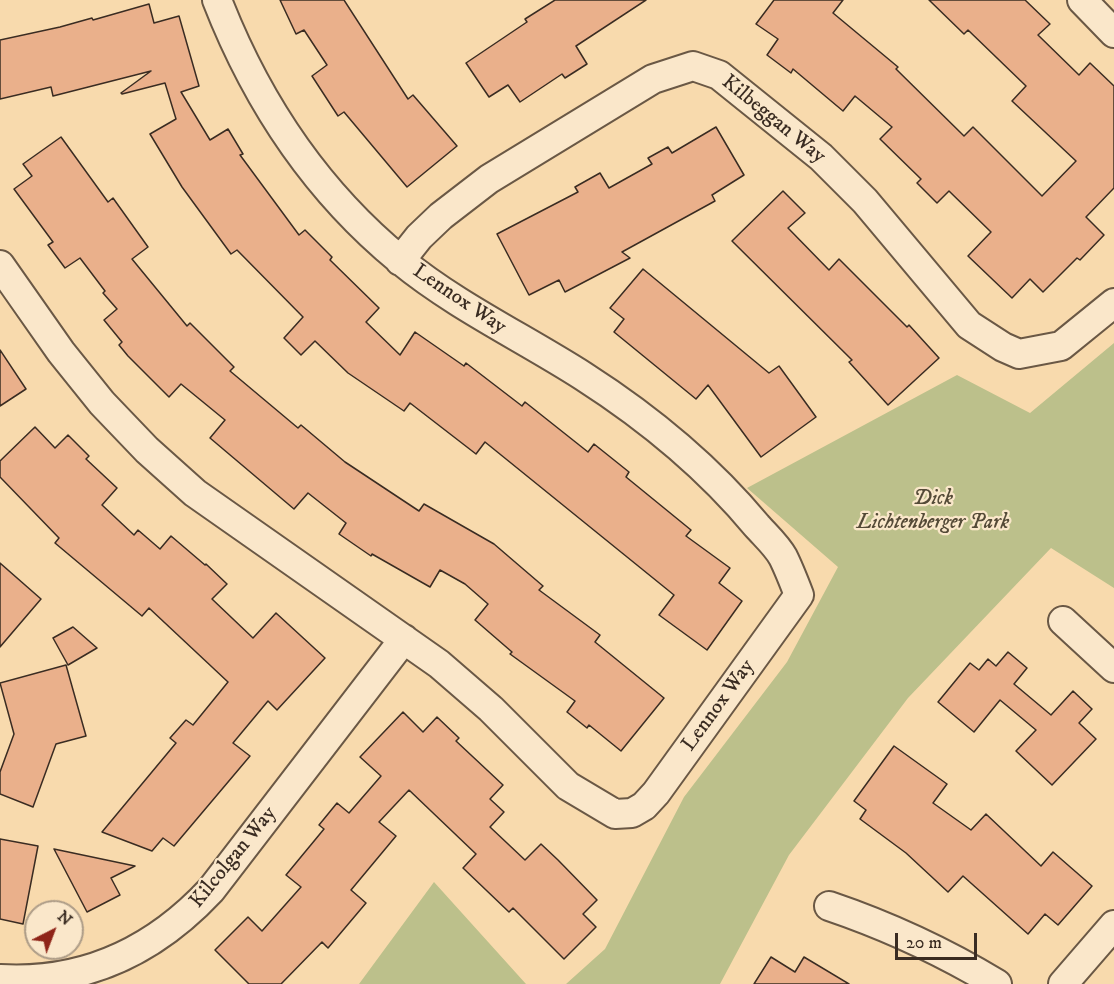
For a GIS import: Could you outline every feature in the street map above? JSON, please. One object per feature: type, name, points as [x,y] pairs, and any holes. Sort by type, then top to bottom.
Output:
[{"type":"street","name":"Lennox Way","points":[[1,268],[61,352],[102,402],[147,450],[195,494],[440,664],[491,709],[568,786],[615,814],[632,813],[644,806],[672,773],[799,595],[783,556],[732,495],[646,420],[582,376],[487,321],[400,261],[357,222],[314,173],[276,120],[244,64],[217,0]]},
{"type":"street","points":[[1082,0],[1114,33]]},
{"type":"street","name":"Kilbeggan Way","points":[[400,261],[419,237],[441,216],[489,179],[653,79],[693,66],[719,75],[821,157],[865,201],[969,326],[1003,347],[1019,354],[1061,346],[1114,303]]},
{"type":"street","points":[[1063,621],[1114,668]]},
{"type":"street","name":"Kilcolgan Way","points":[[0,980],[84,978],[140,949],[190,913],[211,890],[404,639]]},
{"type":"street","points":[[829,906],[864,918],[941,952],[997,984]]},
{"type":"street","points":[[1063,984],[1114,925]]},
{"type":"green space","name":"Dick Lichtenberger Park","points":[[1114,343],[1114,588],[1051,548],[908,698],[789,855],[720,984],[566,984],[605,949],[684,797],[787,662],[838,567],[747,488],[957,375],[1030,413]]},
{"type":"green space","points":[[434,882],[526,984],[359,984]]},
{"type":"building","points":[[280,0],[344,0],[408,99],[413,95],[457,146],[407,187],[344,112],[338,116],[312,76],[327,65],[304,30],[296,34]]},
{"type":"building","points":[[555,0],[646,0],[576,46],[587,64],[565,78],[562,74],[520,102],[508,85],[489,97],[466,63],[527,22],[525,19]]},
{"type":"building","points":[[774,0],[843,0],[833,13],[898,67],[896,69],[964,136],[973,127],[1042,196],[1076,161],[1012,101],[1026,86],[968,30],[964,34],[929,0],[1025,0],[1050,24],[1038,35],[1079,75],[1090,63],[1114,86],[1114,188],[1086,217],[1104,235],[1080,260],[1077,258],[1043,292],[1030,279],[1012,298],[968,256],[991,232],[949,191],[937,203],[917,183],[921,179],[880,139],[892,127],[855,96],[843,111],[793,69],[791,73],[767,55],[778,39],[756,24]]},
{"type":"building","points":[[149,4],[154,23],[179,16],[199,86],[181,92],[210,140],[228,129],[243,154],[240,155],[299,235],[305,230],[332,257],[330,260],[379,308],[366,322],[400,355],[415,332],[464,366],[466,363],[522,406],[525,402],[588,452],[594,444],[629,472],[626,477],[691,530],[686,536],[730,568],[719,583],[742,601],[707,650],[659,615],[674,595],[485,442],[476,454],[410,403],[404,411],[348,373],[315,341],[301,355],[284,338],[303,317],[237,250],[231,254],[182,187],[150,134],[176,119],[165,83],[121,93],[151,71],[53,96],[51,87],[0,99],[0,40],[92,18],[93,20]]},
{"type":"building","points":[[716,127],[744,175],[712,195],[715,201],[622,252],[630,258],[565,292],[559,280],[529,295],[497,234],[578,192],[575,187],[600,173],[609,188],[652,164],[648,158],[668,147],[672,153]]},
{"type":"building","points":[[61,137],[108,202],[113,198],[148,247],[132,259],[187,326],[190,323],[234,367],[230,371],[298,428],[301,425],[345,462],[419,511],[424,504],[494,544],[543,586],[539,590],[600,635],[595,642],[664,698],[621,751],[589,725],[587,728],[567,712],[575,701],[510,654],[512,652],[475,620],[488,604],[465,584],[440,570],[430,587],[372,554],[371,556],[339,534],[346,523],[308,493],[294,509],[210,438],[225,420],[181,384],[169,397],[128,356],[119,345],[122,342],[104,320],[117,309],[103,293],[105,291],[80,258],[65,268],[48,245],[53,242],[14,189],[32,176],[23,164]]},
{"type":"building","points":[[783,191],[805,213],[788,228],[829,270],[839,259],[907,327],[909,325],[939,358],[888,405],[849,362],[852,360],[732,241]]},
{"type":"building","points":[[643,269],[769,373],[779,366],[816,417],[761,457],[708,385],[696,399],[614,332],[624,319],[610,308]]},
{"type":"building","points":[[0,350],[26,389],[0,406]]},
{"type":"building","points":[[35,427],[55,448],[68,435],[89,456],[86,459],[117,488],[102,505],[134,535],[138,530],[160,549],[171,536],[227,584],[212,599],[253,638],[276,613],[325,658],[277,710],[268,701],[233,743],[250,756],[174,846],[163,838],[152,851],[102,832],[176,743],[170,738],[186,720],[193,725],[228,682],[149,608],[142,616],[55,543],[59,538],[0,477],[0,461]]},
{"type":"building","points":[[0,563],[41,599],[0,647]]},
{"type":"building","points":[[73,627],[97,648],[68,665],[53,638]]},
{"type":"building","points":[[1008,652],[1027,668],[1014,684],[1051,715],[1073,691],[1092,709],[1079,723],[1096,739],[1052,785],[1016,751],[1036,730],[1000,700],[974,732],[938,702],[970,663],[979,670],[988,659],[996,666]]},
{"type":"building","points":[[66,665],[86,736],[56,744],[33,807],[0,794],[0,772],[14,734],[0,683]]},
{"type":"building","points":[[403,712],[423,732],[437,717],[459,738],[456,741],[503,785],[490,799],[504,812],[490,827],[525,860],[541,844],[558,860],[597,900],[583,914],[596,927],[564,959],[513,908],[509,912],[463,868],[476,854],[409,790],[379,822],[396,836],[351,890],[366,903],[328,948],[322,942],[281,984],[249,984],[215,950],[248,917],[262,931],[301,887],[286,875],[324,829],[319,825],[337,803],[349,813],[381,776],[360,757]]},
{"type":"building","points":[[894,746],[947,784],[933,803],[971,830],[986,814],[1041,866],[1053,852],[1092,886],[1058,925],[1045,914],[1028,934],[963,876],[948,892],[906,853],[860,819],[866,810],[854,801]]},
{"type":"building","points":[[0,839],[38,846],[28,900],[24,900],[23,924],[0,919]]},
{"type":"building","points":[[54,849],[135,866],[111,878],[120,895],[87,912],[84,900],[81,900]]},
{"type":"building","points":[[771,957],[795,972],[804,957],[849,984],[754,984]]}]
